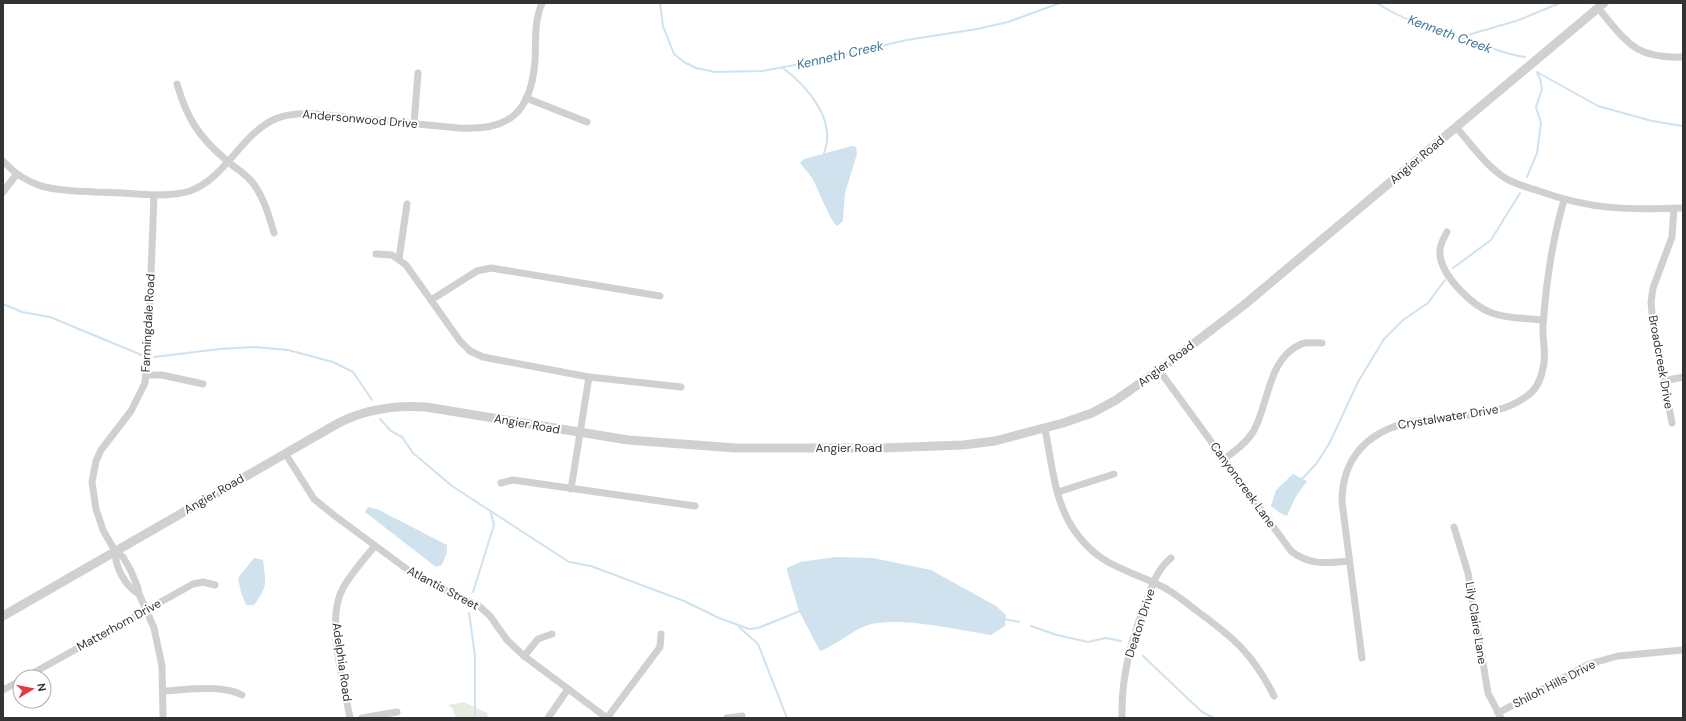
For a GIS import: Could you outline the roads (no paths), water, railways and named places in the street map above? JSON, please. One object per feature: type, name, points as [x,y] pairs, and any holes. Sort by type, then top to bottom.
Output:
[{"type":"street","name":"Andersonwood Drive","points":[[3,161],[16,175],[32,183],[52,190],[154,195],[191,191],[211,179],[259,127],[276,118],[289,115],[332,116],[459,128],[491,128],[507,122],[518,111],[526,98],[533,74],[536,25],[542,3]]},
{"type":"street","points":[[1601,5],[1634,48],[1662,58],[1683,57]]},
{"type":"street","name":"Angier Road","points":[[3,615],[285,453],[348,418],[370,411],[418,406],[450,410],[580,433],[634,440],[698,446],[765,449],[875,448],[980,444],[1045,429],[1103,407],[1159,370],[1244,305],[1601,5]]},
{"type":"street","points":[[414,124],[418,73]]},
{"type":"street","points":[[176,84],[184,107],[193,126],[212,148],[228,162],[242,171],[252,182],[264,204],[274,233]]},
{"type":"street","points":[[526,98],[587,122]]},
{"type":"street","points":[[1456,127],[1485,159],[1505,178],[1564,200],[1612,209],[1683,208]]},
{"type":"street","points":[[3,192],[16,175]]},
{"type":"street","name":"Farmingdale Road","points":[[154,195],[146,375],[136,403],[101,450],[93,473],[92,493],[103,530],[115,551],[115,562],[133,591],[139,594],[146,609],[160,651],[163,718]]},
{"type":"street","name":"Crystalwater Drive","points":[[1362,658],[1349,561],[1342,489],[1347,472],[1356,454],[1374,436],[1397,425],[1499,410],[1510,407],[1526,398],[1536,387],[1543,368],[1543,320],[1551,254],[1564,200]]},
{"type":"street","points":[[399,260],[407,204]]},
{"type":"street","name":"Broadcreek Drive","points":[[1672,423],[1653,325],[1651,302],[1653,288],[1672,237],[1674,208]]},
{"type":"street","points":[[1447,232],[1440,250],[1441,262],[1450,277],[1469,298],[1485,310],[1498,315],[1543,320]]},
{"type":"street","points":[[376,254],[392,256],[406,265],[460,341],[470,351],[499,361],[589,377],[680,388]]},
{"type":"street","points":[[430,300],[477,271],[491,268],[660,296]]},
{"type":"street","points":[[1224,459],[1239,448],[1253,432],[1260,417],[1272,380],[1285,357],[1300,344],[1322,343]]},
{"type":"street","name":"Canyoncreek Lane","points":[[1159,370],[1287,546],[1298,557],[1320,564],[1349,561]]},
{"type":"street","points":[[146,375],[162,375],[203,384]]},
{"type":"street","points":[[571,489],[589,377]]},
{"type":"street","points":[[1664,380],[1683,377]]},
{"type":"street","points":[[1045,429],[1058,492],[1069,522],[1085,544],[1110,564],[1174,594],[1237,641],[1265,679],[1274,696]]},
{"type":"street","name":"Atlantis Street","points":[[285,453],[314,499],[374,547],[419,578],[479,606],[490,616],[507,640],[524,656],[607,718]]},
{"type":"street","points":[[1058,492],[1114,474]]},
{"type":"street","points":[[501,483],[512,480],[695,506]]},
{"type":"street","name":"Lily Claire Lane","points":[[1454,527],[1468,573],[1488,693],[1500,715]]},
{"type":"street","name":"Adelphia Road","points":[[350,718],[337,642],[336,612],[343,588],[374,547]]},
{"type":"street","name":"Deaton Drive","points":[[1122,718],[1123,690],[1128,654],[1153,583],[1164,564],[1171,558]]},
{"type":"street","name":"Matterhorn Drive","points":[[40,669],[193,584],[203,582],[215,585]]},
{"type":"street","points":[[524,656],[538,639],[552,634]]},
{"type":"street","points":[[607,718],[660,647],[661,634]]},
{"type":"street","name":"Shiloh Hills Drive","points":[[1500,715],[1589,664],[1625,655],[1683,650]]},
{"type":"street","points":[[3,690],[12,685]]},
{"type":"street","points":[[162,691],[222,689],[232,690],[242,695]]},
{"type":"street","points":[[548,718],[568,689]]},
{"type":"street","points":[[362,718],[397,712]]},
{"type":"street","points":[[727,718],[742,716]]},
{"type":"water","points":[[852,146],[856,147],[857,154],[845,193],[843,221],[837,226],[831,218],[812,178],[800,163],[804,159]]},
{"type":"water","points":[[1293,474],[1307,481],[1295,498],[1287,516],[1271,506],[1276,490]]},
{"type":"water","points":[[368,507],[377,509],[447,545],[447,552],[442,565],[436,567],[365,512]]},
{"type":"water","points":[[836,557],[873,558],[931,570],[996,606],[1006,615],[1005,626],[991,635],[912,623],[881,623],[863,627],[820,651],[799,611],[787,568],[800,562]]},
{"type":"water","points":[[254,558],[263,560],[265,584],[262,593],[254,605],[246,605],[238,578]]},
{"type":"waterway","name":"Kenneth Creek","points":[[660,3],[663,26],[674,54],[684,62],[696,68],[715,72],[762,71],[806,63],[907,40],[977,29],[1008,22],[1060,3]]},
{"type":"waterway","name":"Kenneth Creek","points":[[1377,3],[1400,16],[1424,26],[1505,53],[1525,57]]},
{"type":"waterway","points":[[1461,37],[1519,20],[1560,3]]},
{"type":"waterway","points":[[783,68],[792,75],[810,94],[823,116],[827,141],[824,153]]},
{"type":"waterway","name":"Kenneth Creek","points":[[1537,72],[1598,106],[1652,121],[1683,126]]},
{"type":"waterway","points":[[1527,177],[1537,153],[1541,123],[1536,107],[1542,89],[1540,78],[1537,73]]},
{"type":"waterway","points":[[1453,268],[1491,240],[1520,193]]},
{"type":"waterway","points":[[1301,480],[1317,463],[1330,442],[1358,382],[1384,339],[1403,320],[1428,303],[1445,280]]},
{"type":"waterway","points":[[3,304],[22,312],[50,317],[144,356]]},
{"type":"waterway","points":[[154,357],[220,349],[254,347],[288,350],[333,362],[353,372],[372,400]]},
{"type":"waterway","points":[[380,419],[391,431],[402,437],[413,453],[452,486],[569,562],[591,566],[684,601],[719,618],[749,629],[758,628],[800,611]]},
{"type":"waterway","points":[[473,592],[494,525],[491,513]]},
{"type":"waterway","points":[[469,613],[475,656],[475,718]]},
{"type":"waterway","points":[[1004,619],[1019,622]]},
{"type":"waterway","points":[[1031,626],[1057,635],[1088,642],[1106,638],[1121,641]]},
{"type":"waterway","points":[[739,627],[758,644],[787,718]]},
{"type":"waterway","points":[[1143,656],[1202,712],[1214,718]]}]
